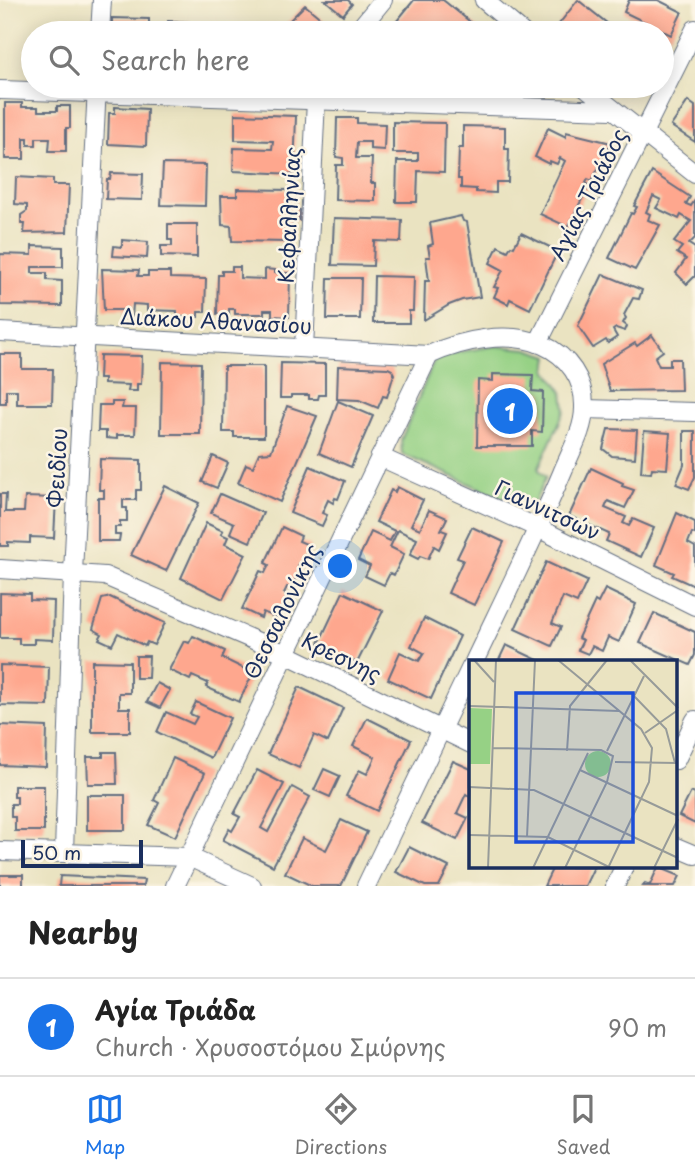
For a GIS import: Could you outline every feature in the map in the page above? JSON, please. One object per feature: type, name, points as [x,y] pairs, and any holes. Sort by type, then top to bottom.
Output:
[{"type":"street","points":[[101,21],[102,0]]},
{"type":"street","points":[[366,21],[383,0]]},
{"type":"street","points":[[484,0],[509,21]]},
{"type":"street","name":"Αγίας Τριάδος","points":[[674,71],[695,29]]},
{"type":"street","points":[[0,90],[21,90]]},
{"type":"street","name":"Φειδίου","points":[[64,852],[73,573],[97,98]]},
{"type":"street","name":"Κεφαλληνίας","points":[[304,348],[317,98]]},
{"type":"street","points":[[403,98],[611,110]]},
{"type":"street","points":[[598,98],[695,174]]},
{"type":"street","name":"Αγίας Τριάδος","points":[[538,343],[661,98]]},
{"type":"street","name":"Διάκου Αθανασίου","points":[[0,332],[429,355]]},
{"type":"street","points":[[429,355],[464,342],[482,339],[538,343],[565,358],[580,384],[584,409],[578,434],[538,528],[475,660]]},
{"type":"street","name":"Θεσσαλονίκης","points":[[175,886],[429,355]]},
{"type":"street","points":[[584,409],[695,412]]},
{"type":"street","name":"Γιαννιτσών","points":[[380,457],[538,528],[695,606]]},
{"type":"street","name":"Κρεσνης","points":[[0,569],[106,576],[286,654],[469,743]]},
{"type":"street","points":[[366,886],[469,671]]},
{"type":"street","points":[[678,756],[695,720]]},
{"type":"street","points":[[678,847],[695,855]]},
{"type":"street","points":[[0,851],[189,857],[252,886]]},
{"type":"street","points":[[615,886],[623,869]]},
{"type":"green space","points":[[495,346],[528,349],[549,356],[547,370],[563,392],[565,410],[538,469],[546,477],[535,501],[520,506],[402,454],[401,440],[434,361],[442,355]]},
{"type":"building","points":[[325,0],[348,0],[352,4],[343,15]]},
{"type":"building","points":[[414,0],[443,0],[469,21],[397,21]]},
{"type":"building","points":[[578,0],[604,21],[561,21]]},
{"type":"building","points":[[629,0],[658,0],[682,12],[674,29],[674,21],[642,21],[624,12]]},
{"type":"building","points":[[305,5],[324,21],[289,21]]},
{"type":"building","points":[[112,18],[149,19],[149,21],[112,21]]},
{"type":"building","points":[[688,101],[695,106],[695,142],[671,126]]},
{"type":"building","points":[[5,103],[22,103],[22,107],[38,107],[38,111],[57,111],[57,106],[70,106],[66,151],[49,151],[50,138],[36,138],[36,145],[28,145],[28,138],[24,138],[24,159],[5,159]]},
{"type":"building","points":[[115,107],[147,109],[146,146],[108,144],[109,113],[115,113]]},
{"type":"building","points":[[235,114],[296,116],[294,174],[233,171],[234,148],[272,149],[273,141],[235,140]]},
{"type":"building","points":[[337,118],[357,118],[357,123],[385,124],[384,150],[370,149],[370,142],[357,142],[356,158],[372,158],[371,183],[375,183],[375,201],[335,200],[336,165],[343,165],[343,158],[336,157]]},
{"type":"building","points":[[393,122],[445,123],[444,172],[418,171],[417,202],[396,202],[397,161],[418,161],[418,153],[393,153]]},
{"type":"building","points":[[463,126],[505,127],[505,149],[509,149],[508,182],[496,182],[496,193],[461,188],[461,179],[458,179],[459,148],[463,148]]},
{"type":"building","points":[[548,128],[566,137],[566,132],[611,143],[592,181],[588,179],[586,183],[589,185],[568,227],[540,214],[565,161],[560,158],[557,164],[550,161],[549,164],[535,157]]},
{"type":"building","points":[[163,164],[206,165],[205,206],[161,205]]},
{"type":"building","points":[[652,172],[690,197],[686,204],[691,206],[695,200],[695,238],[689,244],[695,248],[695,276],[687,284],[676,273],[686,259],[677,253],[682,247],[674,242],[691,221],[681,215],[679,219],[656,208],[661,200],[653,196],[646,212],[650,214],[648,220],[660,225],[635,270],[609,258],[631,213],[633,214],[637,207],[634,206]]},
{"type":"building","points":[[111,173],[143,174],[142,200],[106,199],[107,179],[110,179]]},
{"type":"building","points":[[16,177],[53,179],[53,185],[69,185],[67,232],[24,233],[25,224],[21,224],[21,215],[27,211],[27,205],[15,204]]},
{"type":"building","points":[[237,189],[290,190],[292,195],[296,195],[296,208],[300,210],[299,220],[293,220],[292,238],[288,242],[232,241],[231,226],[222,225],[221,196],[237,196]]},
{"type":"building","points":[[461,216],[463,221],[467,222],[480,297],[449,305],[424,320],[425,281],[429,281],[426,257],[430,257],[428,246],[433,244],[430,223]]},
{"type":"building","points":[[334,218],[402,220],[401,242],[374,241],[373,266],[332,265]]},
{"type":"building","points":[[168,224],[197,224],[197,257],[161,256],[161,246],[172,246],[172,240],[168,240]]},
{"type":"building","points":[[521,233],[558,251],[530,309],[510,299],[508,304],[494,297],[498,288],[494,287],[503,270],[490,263],[498,246],[508,251],[511,246],[514,247]]},
{"type":"building","points":[[122,240],[148,242],[147,258],[113,256],[114,246],[122,247]]},
{"type":"building","points":[[32,246],[63,247],[63,267],[32,267],[32,273],[47,273],[47,280],[62,281],[62,306],[0,305],[0,254],[32,255]]},
{"type":"building","points":[[232,267],[240,267],[240,278],[265,279],[265,269],[275,270],[275,273],[290,273],[289,317],[272,316],[272,310],[264,310],[264,314],[235,314],[235,309],[229,309],[229,314],[217,314],[218,275],[222,275],[222,271],[232,271]]},
{"type":"building","points":[[102,269],[139,270],[138,276],[148,276],[148,272],[170,272],[170,278],[206,279],[205,312],[198,312],[198,317],[177,317],[177,311],[147,310],[147,305],[133,304],[132,317],[124,317],[125,310],[104,310]]},
{"type":"building","points":[[603,274],[642,290],[639,299],[633,298],[624,315],[626,318],[623,323],[627,326],[625,331],[616,328],[613,330],[617,337],[593,348],[578,326]]},
{"type":"building","points":[[374,276],[414,277],[413,311],[409,311],[409,323],[373,323]]},
{"type":"building","points":[[328,278],[361,278],[360,319],[327,319]]},
{"type":"building","points":[[652,335],[663,351],[655,357],[659,366],[670,366],[670,359],[680,359],[681,390],[610,391],[601,364],[635,343],[637,346]]},
{"type":"building","points":[[0,354],[22,354],[22,369],[53,369],[52,404],[17,404],[17,390],[6,390],[6,403],[0,403]]},
{"type":"building","points":[[100,355],[142,356],[141,384],[137,384],[137,391],[128,391],[129,385],[104,384],[104,379],[99,379]]},
{"type":"building","points":[[162,362],[201,363],[200,434],[161,434]]},
{"type":"building","points":[[281,363],[325,364],[325,395],[319,395],[318,399],[309,399],[309,395],[280,398]]},
{"type":"building","points":[[224,366],[264,366],[264,437],[234,437],[234,432],[223,432]]},
{"type":"building","points":[[338,366],[392,370],[394,374],[387,397],[383,396],[378,408],[359,400],[337,399]]},
{"type":"building","points":[[493,374],[533,375],[532,391],[543,392],[542,432],[532,431],[532,446],[477,446],[478,380],[493,381]]},
{"type":"building","points":[[338,401],[373,416],[351,467],[319,453]]},
{"type":"building","points":[[112,402],[123,402],[122,408],[136,408],[135,435],[117,435],[117,439],[106,438],[106,431],[98,431],[99,405],[112,405]]},
{"type":"building","points":[[287,406],[317,416],[280,502],[238,483],[246,464],[253,467],[259,453],[271,452]]},
{"type":"building","points":[[608,429],[637,430],[635,458],[612,456],[603,449]]},
{"type":"building","points":[[644,431],[670,433],[667,469],[652,468],[651,473],[641,472]]},
{"type":"building","points":[[684,431],[695,431],[695,477],[689,489],[676,484],[684,465]]},
{"type":"building","points":[[213,456],[228,463],[217,488],[202,482]]},
{"type":"building","points":[[100,459],[141,460],[141,490],[136,490],[136,500],[123,500],[123,508],[127,508],[127,521],[120,521],[120,527],[115,527],[115,535],[120,535],[119,541],[98,541],[98,498],[104,498],[104,490],[99,490]]},
{"type":"building","points":[[310,466],[345,481],[338,499],[335,498],[333,503],[328,500],[322,513],[327,515],[322,526],[290,513]]},
{"type":"building","points":[[591,468],[634,490],[625,508],[608,501],[605,508],[626,517],[623,523],[629,526],[633,519],[654,528],[641,557],[606,541],[609,534],[569,516]]},
{"type":"building","points":[[165,486],[199,503],[166,571],[131,555]]},
{"type":"building","points":[[397,487],[423,500],[411,525],[420,529],[429,510],[447,518],[441,530],[447,532],[439,549],[434,546],[428,559],[420,556],[418,559],[410,555],[417,539],[398,530],[390,547],[404,554],[394,575],[390,573],[384,585],[365,576],[370,566],[358,560],[371,532],[390,541],[395,531],[376,522],[391,490],[395,492]]},
{"type":"building","points":[[0,494],[6,494],[5,512],[24,512],[25,497],[56,498],[54,538],[30,537],[30,543],[8,542],[8,546],[0,546]]},
{"type":"building","points":[[220,494],[263,513],[250,542],[230,533],[234,523],[211,513]]},
{"type":"building","points":[[677,513],[695,522],[695,534],[692,533],[688,543],[695,547],[695,579],[692,585],[656,565]]},
{"type":"building","points":[[206,523],[223,531],[221,534],[228,537],[225,544],[246,554],[223,599],[181,578]]},
{"type":"building","points":[[282,527],[301,536],[299,541],[311,546],[298,566],[301,568],[291,589],[287,587],[284,593],[288,595],[277,618],[263,612],[261,618],[242,609],[260,571],[265,573],[269,565],[265,563]]},
{"type":"building","points":[[472,527],[504,542],[474,605],[448,593],[463,560],[457,558]]},
{"type":"building","points":[[546,562],[587,581],[577,603],[563,597],[552,623],[561,627],[552,646],[515,629]]},
{"type":"building","points":[[605,589],[636,604],[619,642],[608,637],[602,651],[592,646],[588,654],[578,650],[583,640],[578,638],[595,601],[598,603]]},
{"type":"building","points":[[343,592],[383,611],[357,663],[318,645]]},
{"type":"building","points":[[0,593],[30,594],[30,600],[54,601],[53,640],[34,639],[34,644],[19,644],[19,638],[0,638]]},
{"type":"building","points":[[110,597],[165,623],[154,645],[147,642],[145,646],[118,633],[112,645],[99,639],[102,634],[93,629],[102,599]]},
{"type":"building","points":[[654,613],[695,632],[695,655],[690,665],[640,643]]},
{"type":"building","points":[[424,618],[460,636],[431,699],[388,679],[400,652],[419,661],[424,653],[411,646]]},
{"type":"building","points":[[193,636],[225,651],[222,658],[253,673],[239,702],[206,687],[208,683],[192,676],[190,680],[169,670],[184,641],[189,643]]},
{"type":"building","points":[[506,645],[538,660],[499,660]]},
{"type":"building","points":[[136,656],[149,656],[148,678],[136,678]]},
{"type":"building","points":[[92,661],[130,662],[130,693],[119,693],[119,708],[130,708],[130,732],[92,732]]},
{"type":"building","points":[[0,665],[49,667],[48,706],[0,705]]},
{"type":"building","points":[[157,683],[170,690],[160,708],[147,702]]},
{"type":"building","points":[[299,687],[343,708],[328,742],[314,735],[299,768],[268,754]]},
{"type":"building","points":[[196,702],[230,718],[211,758],[157,732],[166,712],[193,724],[197,717],[190,714]]},
{"type":"building","points":[[367,718],[411,740],[377,811],[346,796],[359,770],[367,774],[375,757],[353,746]]},
{"type":"building","points":[[0,725],[47,727],[46,767],[0,765]]},
{"type":"building","points":[[103,752],[116,752],[117,784],[88,784],[87,757],[103,757]]},
{"type":"building","points":[[173,758],[205,773],[175,837],[148,825],[159,803],[154,800]]},
{"type":"building","points":[[453,761],[469,768],[469,796],[466,794],[457,813],[468,818],[457,840],[422,823]]},
{"type":"building","points":[[324,769],[340,776],[330,797],[314,790]]},
{"type":"building","points":[[257,770],[284,784],[261,828],[268,832],[292,787],[310,797],[273,866],[223,840],[240,817],[234,814]]},
{"type":"building","points":[[14,786],[44,786],[44,831],[15,831],[15,817],[11,817],[11,804],[17,804]]},
{"type":"building","points":[[691,792],[695,794],[695,824],[679,816]]},
{"type":"building","points":[[87,795],[125,795],[125,830],[87,830]]},
{"type":"building","points":[[341,820],[367,832],[341,886],[312,886],[285,873],[302,838],[326,850]]},
{"type":"building","points":[[409,847],[449,867],[439,886],[425,886],[396,872]]},
{"type":"building","points":[[552,869],[593,869],[585,886],[544,886]]},
{"type":"building","points":[[657,869],[680,876],[675,886],[643,886],[645,883],[650,885]]},
{"type":"building","points":[[0,875],[23,875],[23,886],[0,886]]},
{"type":"building","points":[[60,876],[144,880],[143,886],[59,886]]},
{"type":"place","name":"Αγία Τριάδα","points":[[510,411]]}]
